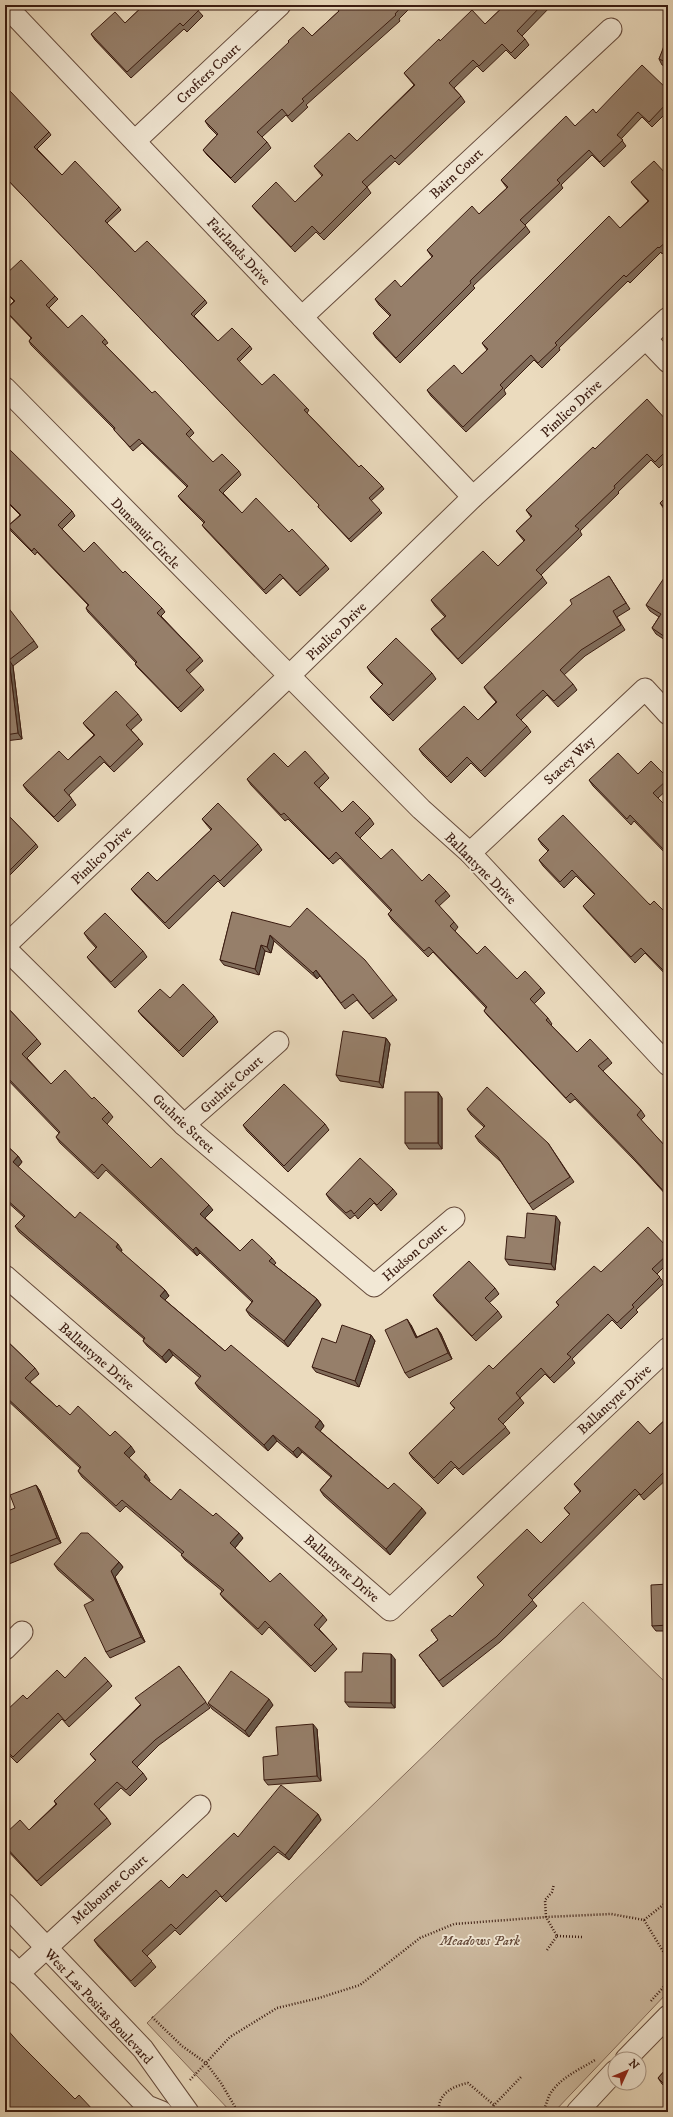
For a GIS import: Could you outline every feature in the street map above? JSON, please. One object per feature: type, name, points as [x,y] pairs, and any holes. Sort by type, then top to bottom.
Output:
[{"type":"street","name":"Crofters Court","points":[[135,141],[280,5]]},
{"type":"street","name":"Fairlands Drive","points":[[5,6],[474,497]]},
{"type":"street","name":"Bairn Court","points":[[302,317],[611,29]]},
{"type":"street","name":"Pimlico Drive","points":[[5,947],[474,497],[668,318]]},
{"type":"street","points":[[646,339],[668,362]]},
{"type":"street","name":"Dunsmuir Circle","points":[[5,388],[289,676]]},
{"type":"street","name":"Ballantyne Drive","points":[[289,676],[421,809],[470,853],[668,1065]]},
{"type":"street","name":"Stacey Way","points":[[470,853],[645,689],[668,714]]},
{"type":"street","name":"Guthrie Street","points":[[5,947],[184,1125],[374,1286]]},
{"type":"street","name":"Guthrie Court","points":[[184,1125],[278,1042]]},
{"type":"street","name":"Hudson Court","points":[[374,1286],[454,1218]]},
{"type":"street","name":"Ballantyne Drive","points":[[5,1276],[390,1610],[668,1348]]},
{"type":"street","points":[[5,1648],[22,1632]]},
{"type":"street","name":"Melbourne Court","points":[[12,1967],[45,1947],[200,1806]]},
{"type":"street","name":"West Las Positas Boulevard","points":[[5,1904],[143,2049],[188,2112]]},
{"type":"street","points":[[12,1967],[147,2106],[162,2112]]},
{"type":"street","points":[[634,2051],[668,2016]]},
{"type":"street","points":[[577,2112],[607,2080]]},
{"type":"path","points":[[554,1884],[552,1892],[545,1900],[546,1917],[557,1936]]},
{"type":"path","points":[[644,1920],[668,1901]]},
{"type":"path","points":[[176,2095],[230,2037],[277,2008],[319,1998],[360,1985],[420,1938],[454,1924],[611,1914],[644,1920],[667,1956],[668,1972]]},
{"type":"path","points":[[557,1936],[582,1936]]},
{"type":"path","points":[[547,1950],[557,1936]]},
{"type":"path","points":[[650,2002],[668,1982]]},
{"type":"path","points":[[152,2017],[182,2046],[206,2063],[221,2083],[238,2112]]},
{"type":"path","points":[[542,2112],[550,2095],[562,2081],[599,2056]]},
{"type":"path","points":[[492,2112],[494,2105],[521,2077]]},
{"type":"path","points":[[439,2112],[442,2096],[454,2086],[468,2083],[494,2105]]},
{"type":"green space","name":"Meadows Park","points":[[583,1602],[668,1685],[668,1992],[612,2051],[607,2051],[607,2056],[554,2112],[231,2112],[147,2023]]},
{"type":"building","points":[[144,5],[194,5],[199,10],[183,26],[180,23],[127,72],[91,34],[115,12],[125,23]]},
{"type":"building","points":[[341,5],[403,5],[395,14],[396,15],[302,99],[304,101],[288,116],[282,109],[257,132],[267,142],[231,178],[203,150],[218,134],[205,121],[303,27],[312,36],[339,11],[338,9]]},
{"type":"building","points":[[505,5],[542,5],[517,31],[525,39],[511,53],[502,44],[479,66],[473,60],[449,83],[461,96],[395,159],[391,155],[362,182],[367,187],[320,234],[312,226],[291,247],[252,206],[276,182],[295,202],[323,175],[314,166],[349,133],[357,141],[415,85],[404,73],[439,39],[440,41],[472,10],[485,24]]},
{"type":"building","points":[[667,38],[668,39],[668,63],[659,59]]},
{"type":"building","points":[[642,65],[668,90],[668,102],[649,122],[638,112],[617,135],[623,140],[600,162],[589,150],[557,180],[560,183],[520,220],[526,226],[470,281],[471,283],[396,358],[373,333],[391,315],[375,299],[395,280],[401,287],[433,256],[427,250],[472,206],[479,214],[508,187],[501,180],[566,116],[575,126],[593,109],[596,113]]},
{"type":"building","points":[[9,90],[49,132],[34,147],[62,175],[75,161],[119,207],[105,221],[135,252],[147,241],[205,300],[191,314],[218,341],[232,328],[250,346],[237,359],[262,385],[274,374],[307,408],[304,410],[359,467],[361,465],[382,486],[369,498],[380,510],[349,539],[318,507],[319,505],[5,177],[5,94]]},
{"type":"building","points":[[654,161],[666,174],[668,171],[668,240],[659,248],[658,247],[626,277],[624,275],[555,343],[557,345],[538,363],[531,355],[500,385],[503,388],[463,427],[427,390],[454,365],[462,374],[488,349],[482,343],[609,216],[620,228],[649,201],[631,182]]},
{"type":"building","points":[[21,260],[55,296],[46,305],[68,328],[82,315],[105,339],[102,342],[152,393],[155,391],[191,429],[186,434],[213,462],[222,454],[239,471],[219,490],[242,513],[256,498],[289,532],[292,529],[326,565],[297,592],[280,574],[264,590],[202,525],[205,522],[178,496],[188,486],[139,439],[130,447],[114,430],[115,428],[29,341],[32,338],[5,310],[15,301],[5,291],[5,275]]},
{"type":"building","points":[[647,399],[668,422],[668,449],[655,462],[647,454],[614,486],[615,488],[575,526],[579,529],[536,570],[543,577],[458,659],[431,629],[446,616],[431,600],[483,551],[498,566],[525,540],[516,531],[532,516],[526,510],[593,447],[595,449]]},
{"type":"building","points":[[6,446],[72,511],[58,525],[84,552],[94,542],[123,573],[125,571],[162,608],[157,613],[200,657],[186,670],[201,686],[178,708],[135,664],[137,662],[86,608],[89,605],[34,548],[32,551],[8,526],[21,515],[5,499]]},
{"type":"building","points":[[668,495],[668,511],[660,503]]},
{"type":"building","points":[[609,576],[626,603],[613,611],[621,625],[581,650],[560,670],[573,684],[554,701],[543,690],[516,715],[527,726],[481,771],[467,757],[447,777],[419,749],[464,706],[478,720],[497,702],[484,687],[572,604],[570,600]]},
{"type":"building","points":[[664,578],[668,581],[668,639],[652,628],[661,614],[646,605]]},
{"type":"building","points":[[7,606],[34,641],[9,660],[18,733],[5,735],[5,607]]},
{"type":"building","points":[[396,638],[432,673],[389,715],[370,697],[383,684],[367,667]]},
{"type":"building","points":[[116,691],[138,714],[126,725],[139,739],[110,767],[100,756],[64,790],[72,799],[54,817],[23,785],[59,751],[68,760],[95,735],[83,723]]},
{"type":"building","points":[[305,751],[325,773],[314,783],[342,812],[353,801],[370,818],[355,833],[381,859],[392,849],[422,881],[429,874],[446,891],[435,901],[454,922],[450,926],[477,954],[485,946],[517,979],[525,971],[541,988],[530,999],[548,1018],[546,1020],[577,1052],[590,1039],[608,1058],[598,1066],[641,1110],[637,1115],[665,1146],[668,1144],[668,1196],[632,1156],[571,1093],[566,1098],[484,1011],[487,1007],[429,947],[424,951],[388,914],[392,910],[336,852],[329,859],[284,813],[281,815],[247,779],[274,753],[288,767]]},
{"type":"building","points":[[618,753],[638,774],[651,761],[668,778],[653,793],[668,808],[668,854],[630,815],[627,819],[589,780]]},
{"type":"building","points":[[218,803],[258,844],[220,881],[214,875],[165,923],[131,889],[148,872],[157,881],[212,829],[202,819]]},
{"type":"building","points":[[5,812],[36,844],[5,875]]},
{"type":"building","points":[[563,815],[650,905],[654,901],[668,915],[668,975],[641,948],[631,957],[583,906],[595,894],[572,870],[560,882],[539,860],[549,850],[538,839]]},
{"type":"building","points":[[307,908],[365,960],[393,995],[369,1014],[353,994],[341,1003],[316,970],[313,973],[270,935],[267,947],[261,945],[255,969],[220,960],[232,912],[290,927]]},
{"type":"building","points":[[105,913],[143,951],[111,982],[87,957],[97,947],[84,933]]},
{"type":"building","points":[[183,984],[214,1016],[179,1051],[138,1011],[160,989],[170,998]]},
{"type":"building","points":[[5,1005],[37,1039],[22,1054],[51,1084],[65,1070],[92,1099],[94,1097],[109,1112],[102,1119],[151,1168],[161,1158],[209,1205],[200,1214],[240,1251],[252,1239],[272,1258],[269,1261],[317,1299],[284,1341],[246,1310],[253,1301],[196,1247],[193,1250],[102,1164],[94,1173],[56,1137],[60,1132],[5,1075]]},
{"type":"building","points":[[343,1031],[386,1038],[379,1082],[336,1075]]},
{"type":"building","points":[[284,1084],[325,1124],[284,1166],[243,1125]]},
{"type":"building","points":[[487,1087],[548,1143],[570,1177],[529,1204],[498,1157],[475,1136],[485,1126],[467,1109]]},
{"type":"building","points":[[405,1092],[438,1092],[438,1143],[405,1143]]},
{"type":"building","points":[[5,1144],[18,1156],[13,1162],[75,1218],[80,1212],[118,1244],[116,1247],[165,1290],[160,1296],[225,1351],[231,1345],[320,1420],[315,1427],[388,1489],[394,1483],[422,1508],[386,1549],[320,1490],[332,1476],[298,1447],[293,1452],[273,1435],[264,1445],[195,1383],[201,1376],[169,1349],[162,1357],[143,1341],[145,1338],[15,1226],[25,1216],[5,1198]]},
{"type":"building","points":[[360,1158],[393,1189],[377,1205],[370,1198],[354,1214],[351,1210],[346,1213],[326,1194]]},
{"type":"building","points":[[527,1213],[556,1216],[551,1264],[505,1259],[507,1236],[525,1238]]},
{"type":"building","points":[[648,1227],[668,1248],[668,1254],[652,1269],[660,1277],[632,1305],[634,1307],[617,1323],[608,1314],[567,1354],[571,1357],[550,1378],[541,1368],[516,1393],[520,1398],[498,1419],[506,1427],[459,1469],[451,1461],[434,1478],[409,1453],[455,1408],[450,1403],[489,1365],[493,1369],[559,1305],[556,1302],[594,1266],[601,1272]]},
{"type":"building","points":[[469,1261],[495,1288],[485,1298],[498,1311],[472,1336],[433,1295]]},
{"type":"building","points":[[407,1319],[416,1338],[437,1328],[448,1353],[405,1373],[385,1330]]},
{"type":"building","points":[[342,1325],[371,1335],[355,1381],[312,1367],[322,1338],[336,1343]]},
{"type":"building","points":[[5,1339],[35,1368],[25,1378],[57,1407],[59,1405],[70,1415],[78,1406],[110,1436],[115,1431],[131,1446],[124,1453],[146,1474],[144,1477],[171,1500],[180,1489],[213,1516],[216,1513],[239,1533],[230,1543],[270,1582],[280,1573],[323,1615],[314,1625],[333,1644],[311,1666],[265,1621],[258,1629],[220,1594],[224,1590],[181,1555],[184,1552],[122,1500],[116,1506],[78,1471],[81,1467],[5,1396]]},
{"type":"building","points":[[668,1417],[668,1468],[641,1495],[635,1489],[528,1595],[533,1600],[496,1637],[439,1681],[419,1655],[438,1640],[431,1630],[450,1615],[452,1617],[484,1585],[477,1577],[527,1529],[541,1543],[570,1514],[564,1508],[581,1491],[574,1484],[638,1421],[650,1434]]},
{"type":"building","points":[[36,1485],[57,1538],[5,1558],[5,1512],[15,1508],[10,1495]]},
{"type":"building","points":[[81,1533],[88,1533],[119,1562],[111,1571],[141,1637],[106,1652],[84,1605],[94,1600],[54,1564]]},
{"type":"building","points":[[668,1584],[668,1625],[652,1626],[651,1585]]},
{"type":"building","points":[[363,1653],[391,1654],[391,1703],[345,1702],[345,1672],[362,1672]]},
{"type":"building","points":[[85,1657],[108,1681],[65,1721],[58,1713],[13,1757],[5,1749],[5,1712],[23,1695],[27,1699],[57,1670],[65,1678]]},
{"type":"building","points":[[179,1666],[206,1702],[155,1740],[132,1762],[143,1773],[126,1790],[117,1782],[94,1804],[107,1818],[37,1881],[5,1846],[5,1834],[20,1820],[29,1830],[57,1804],[54,1801],[96,1760],[90,1754],[141,1705],[135,1698]]},
{"type":"building","points":[[231,1671],[269,1699],[245,1731],[208,1703]]},
{"type":"building","points":[[313,1724],[317,1776],[264,1780],[263,1757],[278,1755],[276,1727]]},
{"type":"building","points":[[281,1785],[318,1814],[285,1855],[274,1846],[222,1897],[216,1890],[176,1929],[171,1924],[142,1951],[152,1961],[131,1981],[94,1940],[161,1880],[169,1888],[183,1874],[187,1878],[234,1833],[238,1837]]},
{"type":"building","points":[[5,2027],[75,2099],[79,2095],[95,2112],[8,2112],[5,2109],[5,2094],[8,2091],[5,2088]]},
{"type":"building","points":[[668,2067],[668,2088],[658,2078]]}]
